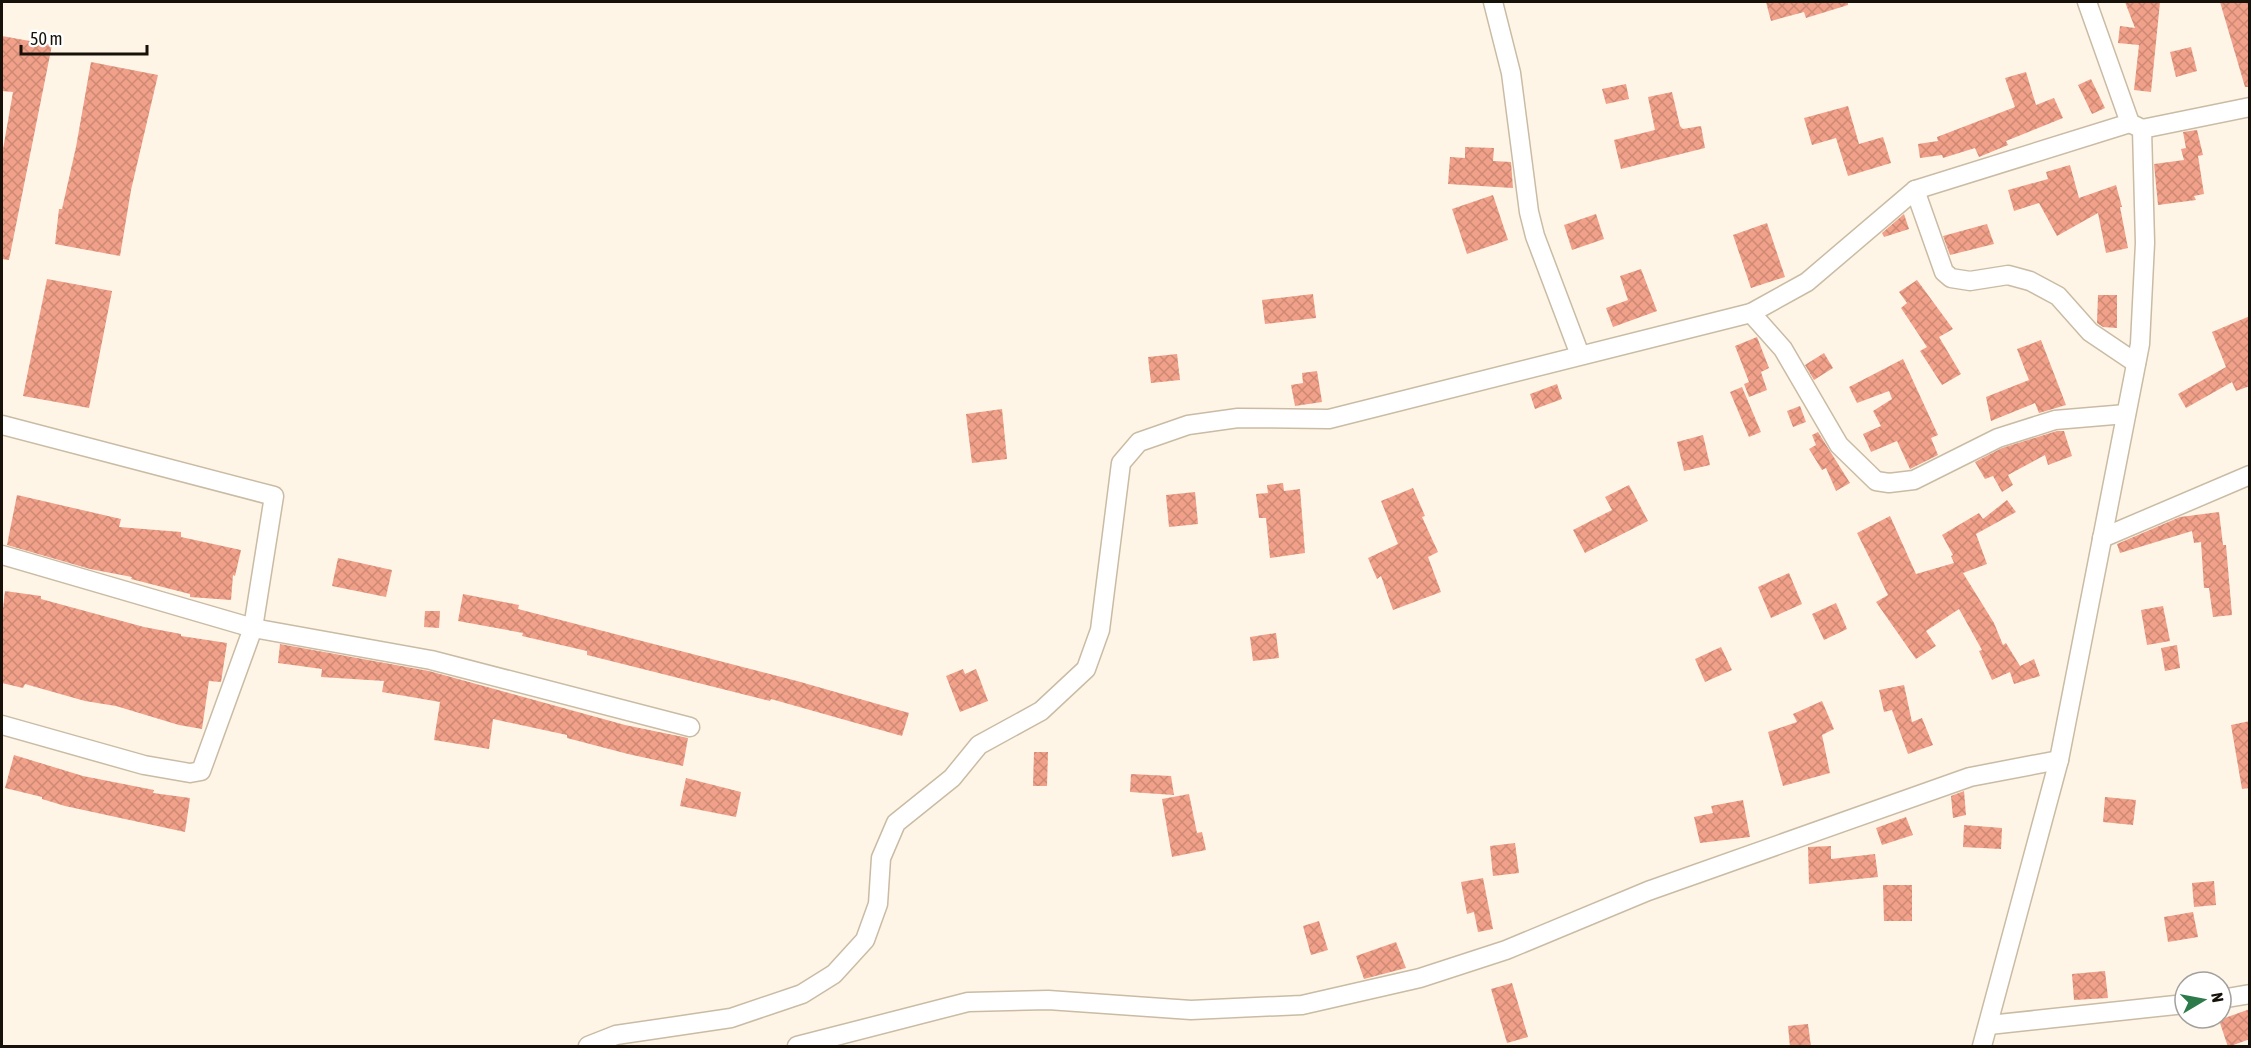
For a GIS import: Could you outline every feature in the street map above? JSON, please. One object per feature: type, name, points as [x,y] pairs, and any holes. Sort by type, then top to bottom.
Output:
[{"type":"street","points":[[1493,2],[1511,73],[1525,191],[1533,228],[1580,355]]},
{"type":"street","points":[[1982,1047],[2059,760],[2136,363],[2145,243],[2136,126],[2087,2]]},
{"type":"street","points":[[588,1047],[616,1035],[731,1018],[802,994],[834,974],[865,940],[878,904],[881,858],[896,823],[952,778],[979,745],[1041,711],[1086,669],[1100,630],[1121,463],[1139,442],[1188,425],[1238,418],[1329,419],[1751,313],[1807,282],[1915,190],[2136,126],[2250,107]]},
{"type":"street","points":[[1915,190],[1944,272],[1951,278],[1970,281],[2008,274],[2030,281],[2058,297],[2090,332],[2136,363]]},
{"type":"street","points":[[1751,313],[1783,349],[1839,445],[1876,481],[1889,483],[1914,480],[1998,438],[2055,420],[2126,414]]},
{"type":"street","points":[[2,425],[274,496],[253,628],[201,771],[190,773],[144,765],[2,725]]},
{"type":"street","points":[[2102,538],[2250,475]]},
{"type":"street","points":[[2,555],[253,628],[431,660],[690,727]]},
{"type":"street","points":[[797,1047],[968,1002],[1048,1000],[1191,1010],[1302,1005],[1420,978],[1506,950],[1648,891],[1970,777],[2059,760]]},
{"type":"street","points":[[2233,997],[2250,993]]},
{"type":"street","points":[[1989,1025],[2173,1005]]},
{"type":"building","points":[[1766,2],[1848,2],[1848,5],[1806,18],[1804,12],[1771,21]]},
{"type":"building","points":[[2125,2],[2160,2],[2151,92],[2134,90],[2139,45],[2118,43],[2120,26],[2135,28]]},
{"type":"building","points":[[2220,2],[2250,2],[2250,87],[2245,87]]},
{"type":"building","points":[[2,36],[52,45],[9,260],[2,259],[2,155],[13,92],[2,91]]},
{"type":"building","points":[[2191,47],[2197,71],[2176,77],[2170,52]]},
{"type":"building","points":[[91,62],[158,75],[131,190],[120,256],[55,244],[59,209],[62,209],[76,147]]},
{"type":"building","points":[[2026,72],[2036,105],[2054,98],[2063,118],[2006,141],[2008,145],[1979,157],[1975,148],[1943,158],[1942,155],[1920,158],[1918,144],[1938,141],[1937,137],[2015,107],[2005,78]]},
{"type":"building","points":[[2091,79],[2105,108],[2092,114],[2078,85]]},
{"type":"building","points":[[1626,84],[1629,99],[1606,104],[1602,89]]},
{"type":"building","points":[[1672,92],[1680,126],[1683,129],[1701,126],[1705,148],[1621,169],[1614,140],[1655,130],[1648,97]]},
{"type":"building","points":[[1848,106],[1859,144],[1883,137],[1891,163],[1848,176],[1836,138],[1812,145],[1804,118]]},
{"type":"building","points":[[2197,130],[2203,155],[2198,156],[2204,194],[2194,196],[2196,200],[2158,205],[2154,164],[2184,160],[2181,149],[2186,148],[2183,132]]},
{"type":"building","points":[[1465,147],[1494,148],[1493,161],[1511,162],[1513,188],[1448,184],[1450,157],[1465,158]]},
{"type":"building","points":[[2070,165],[2079,198],[2116,185],[2128,248],[2106,253],[2098,213],[2057,236],[2039,203],[2014,211],[2008,190],[2048,179],[2046,172]]},
{"type":"building","points":[[1493,195],[1508,240],[1467,254],[1452,209]]},
{"type":"building","points":[[1596,214],[1604,239],[1572,250],[1564,225]]},
{"type":"building","points":[[1904,214],[1909,229],[1884,237],[1882,233]]},
{"type":"building","points":[[1767,223],[1785,277],[1751,288],[1733,235]]},
{"type":"building","points":[[1987,224],[1994,244],[1950,255],[1943,236]]},
{"type":"building","points":[[1641,269],[1657,311],[1613,327],[1606,308],[1628,300],[1620,276]]},
{"type":"building","points":[[47,279],[112,291],[89,408],[23,396]]},
{"type":"building","points":[[1917,280],[1953,329],[1939,337],[1961,374],[1942,385],[1920,351],[1927,347],[1901,308],[1907,303],[1899,292]]},
{"type":"building","points":[[1313,294],[1316,318],[1265,324],[1262,300]]},
{"type":"building","points":[[2098,295],[2117,295],[2117,328],[2103,327],[2097,323]]},
{"type":"building","points":[[2250,316],[2250,386],[2236,391],[2232,382],[2186,408],[2178,394],[2226,367],[2212,332]]},
{"type":"building","points":[[1757,337],[1769,368],[1761,372],[1767,390],[1749,397],[1744,384],[1749,382],[1735,346]]},
{"type":"building","points":[[2041,340],[2066,405],[2039,413],[2035,403],[1991,421],[1986,397],[2029,380],[2017,349]]},
{"type":"building","points":[[1824,353],[1833,368],[1814,380],[1805,365]]},
{"type":"building","points":[[1177,354],[1180,380],[1151,383],[1148,357]]},
{"type":"building","points":[[1903,359],[1938,435],[1931,438],[1938,455],[1910,469],[1897,441],[1871,452],[1863,434],[1881,426],[1873,411],[1892,399],[1889,391],[1857,403],[1849,387]]},
{"type":"building","points":[[1317,371],[1322,402],[1295,406],[1291,385],[1303,383],[1302,373]]},
{"type":"building","points":[[1557,384],[1562,399],[1535,409],[1530,394]]},
{"type":"building","points":[[1742,387],[1761,432],[1749,437],[1730,392]]},
{"type":"building","points":[[1800,406],[1806,422],[1793,427],[1787,411]]},
{"type":"building","points":[[1002,409],[1007,459],[972,463],[966,414]]},
{"type":"building","points":[[2057,431],[2064,431],[2072,456],[2048,465],[2045,455],[2008,475],[2013,485],[2002,492],[1993,476],[1985,479],[1975,462],[2002,448]]},
{"type":"building","points":[[1818,432],[1850,483],[1836,491],[1826,468],[1822,470],[1809,449],[1816,445],[1812,435]]},
{"type":"building","points":[[1703,435],[1710,465],[1684,471],[1677,442]]},
{"type":"building","points":[[1283,483],[1284,491],[1300,489],[1305,553],[1270,558],[1266,518],[1259,518],[1256,494],[1268,493],[1267,485]]},
{"type":"building","points":[[1629,485],[1648,521],[1585,553],[1573,530],[1612,510],[1605,497]]},
{"type":"building","points":[[1413,488],[1425,516],[1422,517],[1438,552],[1428,557],[1441,592],[1393,610],[1381,576],[1377,579],[1368,558],[1398,544],[1381,501]]},
{"type":"building","points":[[1195,492],[1198,524],[1169,527],[1166,495]]},
{"type":"building","points":[[17,495],[121,519],[119,527],[181,532],[181,537],[241,550],[235,576],[233,575],[231,600],[190,597],[190,594],[131,579],[132,577],[90,569],[7,545]]},
{"type":"building","points":[[2007,500],[2016,512],[1976,534],[1987,564],[1963,573],[1994,623],[2003,645],[2006,643],[2020,666],[2034,659],[2040,676],[2014,684],[2010,672],[1992,680],[1979,651],[1982,650],[1959,609],[1926,631],[1936,646],[1916,659],[1876,602],[1888,595],[1857,533],[1890,516],[1916,574],[1954,563],[1951,556],[1953,555],[1942,535],[1979,513],[1983,519]]},
{"type":"building","points":[[2219,512],[2223,545],[2226,545],[2232,615],[2213,617],[2209,588],[2204,588],[2201,542],[2194,543],[2192,531],[2120,553],[2117,544],[2180,517]]},
{"type":"building","points":[[338,558],[392,570],[386,597],[332,586]]},
{"type":"building","points":[[1789,573],[1802,604],[1771,618],[1758,587]]},
{"type":"building","points":[[5,591],[41,596],[41,599],[144,627],[181,634],[181,636],[227,643],[221,682],[209,681],[202,729],[25,684],[23,688],[2,683],[2,617]]},
{"type":"building","points":[[463,594],[519,605],[518,609],[797,681],[909,713],[902,736],[771,699],[770,701],[587,655],[587,651],[522,636],[523,633],[458,621]]},
{"type":"building","points":[[1836,603],[1847,629],[1824,640],[1812,614]]},
{"type":"building","points":[[2163,606],[2170,641],[2147,645],[2141,610]]},
{"type":"building","points":[[425,611],[440,611],[439,628],[424,627]]},
{"type":"building","points":[[1276,633],[1279,658],[1253,661],[1250,637]]},
{"type":"building","points":[[280,644],[429,671],[625,725],[688,738],[683,766],[567,738],[567,735],[493,719],[489,749],[434,740],[440,702],[382,692],[384,681],[321,677],[322,669],[278,663]]},
{"type":"building","points":[[2177,645],[2180,668],[2165,671],[2161,648]]},
{"type":"building","points":[[1721,647],[1732,670],[1705,682],[1695,659]]},
{"type":"building","points":[[963,669],[965,674],[976,669],[988,701],[960,712],[946,676]]},
{"type":"building","points":[[1904,685],[1912,722],[1922,718],[1933,745],[1908,754],[1892,710],[1884,712],[1879,690]]},
{"type":"building","points":[[1822,701],[1834,729],[1822,735],[1830,773],[1783,786],[1768,732],[1797,722],[1793,714]]},
{"type":"building","points":[[2250,721],[2250,788],[2242,789],[2231,725]]},
{"type":"building","points":[[1034,752],[1048,752],[1047,786],[1033,786]]},
{"type":"building","points":[[14,755],[83,776],[154,790],[153,793],[190,798],[185,832],[65,806],[42,799],[42,797],[5,788]]},
{"type":"building","points":[[1131,774],[1171,776],[1174,795],[1130,792]]},
{"type":"building","points":[[686,778],[741,792],[736,817],[680,806]]},
{"type":"building","points":[[1964,791],[1966,815],[1953,818],[1951,796]]},
{"type":"building","points":[[1189,794],[1197,833],[1202,832],[1206,850],[1172,857],[1162,799]]},
{"type":"building","points":[[2105,797],[2136,800],[2133,825],[2103,822]]},
{"type":"building","points":[[1743,800],[1750,837],[1700,843],[1694,817],[1713,813],[1711,806]]},
{"type":"building","points":[[1906,817],[1913,835],[1882,845],[1876,828]]},
{"type":"building","points":[[1964,825],[2002,828],[2001,849],[1963,847]]},
{"type":"building","points":[[1515,843],[1519,873],[1493,876],[1490,846]]},
{"type":"building","points":[[1831,846],[1831,859],[1875,854],[1878,877],[1809,884],[1808,847]]},
{"type":"building","points":[[1483,878],[1493,929],[1478,932],[1474,912],[1467,914],[1461,882]]},
{"type":"building","points":[[2214,881],[2216,905],[2194,907],[2192,883]]},
{"type":"building","points":[[1883,885],[1912,885],[1912,921],[1884,921]]},
{"type":"building","points":[[2193,912],[2198,937],[2168,942],[2164,917]]},
{"type":"building","points":[[1319,921],[1328,950],[1311,955],[1303,926]]},
{"type":"building","points":[[1396,942],[1406,968],[1364,979],[1356,956]]},
{"type":"building","points":[[2105,971],[2108,998],[2074,1000],[2072,974]]},
{"type":"building","points":[[1512,983],[1528,1037],[1507,1043],[1491,989]]},
{"type":"building","points":[[2250,1009],[2250,1039],[2228,1047],[2222,1030],[2233,1030],[2233,1015]]},
{"type":"building","points":[[1808,1024],[1811,1047],[1790,1047],[1788,1026]]}]
